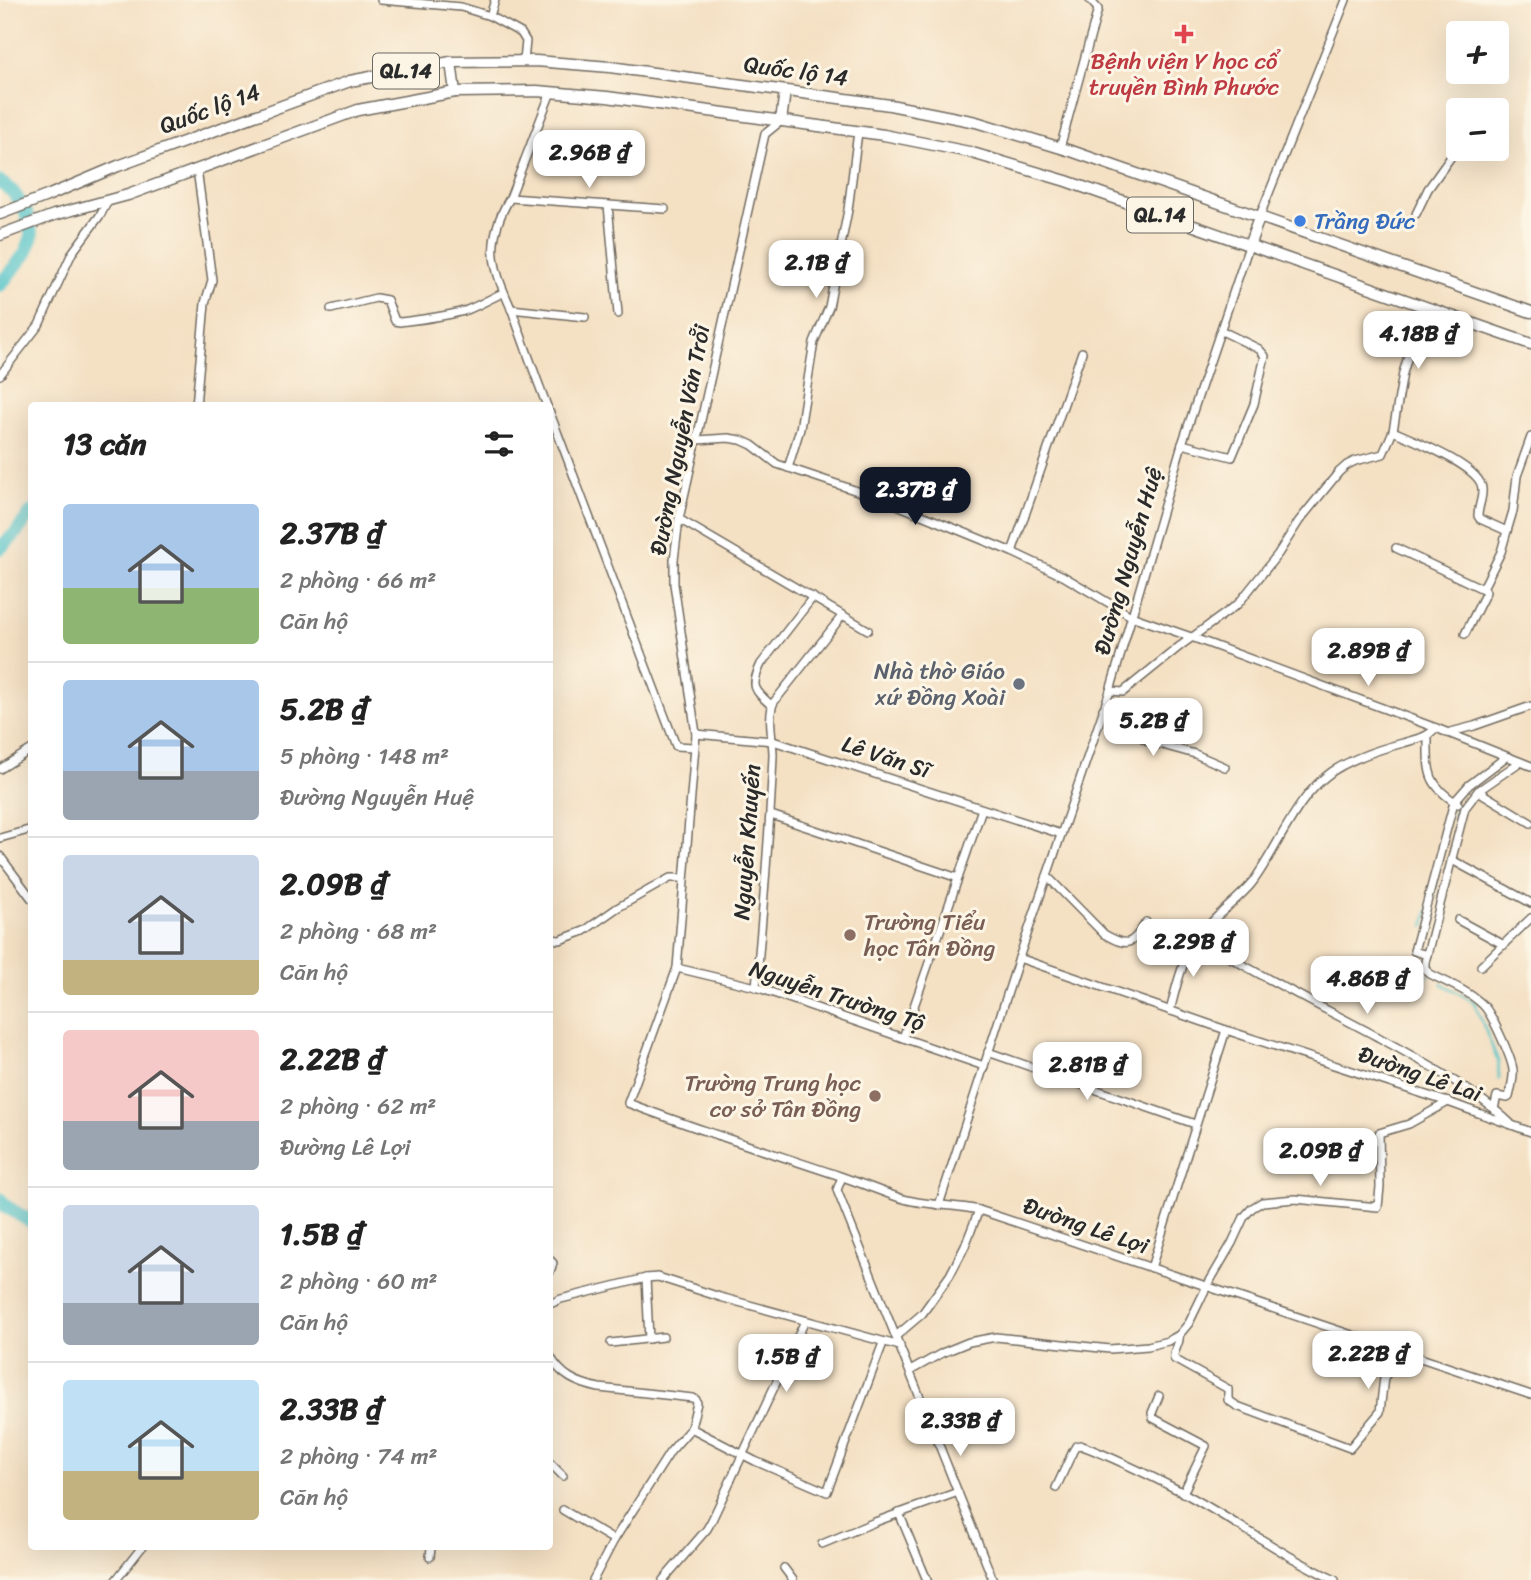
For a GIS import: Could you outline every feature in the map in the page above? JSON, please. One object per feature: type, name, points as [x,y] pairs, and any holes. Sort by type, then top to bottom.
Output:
[{"type":"highway","name":"Quốc lộ 14","points":[[3,212],[118,166],[350,81],[451,62],[524,61],[610,67],[890,105],[975,122],[1060,148],[1531,312]]},
{"type":"highway","points":[[451,62],[455,92]]},
{"type":"highway","points":[[780,121],[785,91]]},
{"type":"highway","name":"QL.14","points":[[0,235],[54,215],[128,194],[358,110],[455,92],[551,92],[607,97],[884,135],[981,155],[1066,181],[1531,344]]},
{"type":"highway","points":[[1249,247],[1259,218]]},
{"type":"street","points":[[381,0],[461,7],[490,16],[521,33],[526,41],[524,61]]},
{"type":"street","points":[[490,16],[495,0]]},
{"type":"street","points":[[1060,148],[1098,9],[1090,0]]},
{"type":"street","points":[[1259,218],[1346,0]]},
{"type":"street","points":[[546,402],[503,293],[494,253],[495,234],[551,92]]},
{"type":"street","name":"Đường Nguyễn Văn Trỗi","points":[[628,1104],[677,968],[696,734],[674,584],[679,519],[765,134],[780,121]]},
{"type":"street","points":[[788,468],[800,429],[814,342],[829,307],[848,210],[858,132]]},
{"type":"street","points":[[1416,214],[1428,189],[1448,161]]},
{"type":"street","points":[[196,402],[205,303],[212,280],[197,169]]},
{"type":"street","points":[[510,198],[665,209]]},
{"type":"street","points":[[0,375],[39,325],[72,253],[108,200]]},
{"type":"street","points":[[608,205],[618,314]]},
{"type":"street","name":"Đường Nguyễn Huệ","points":[[939,1205],[1110,691],[1182,444],[1249,247]]},
{"type":"street","points":[[331,309],[376,298],[387,300],[395,321],[400,322],[463,311],[503,293]]},
{"type":"street","points":[[1110,691],[1123,692],[1238,604],[1339,472],[1355,461],[1383,454],[1393,431],[1403,373],[1423,307]]},
{"type":"street","points":[[511,309],[585,317]]},
{"type":"street","points":[[1182,444],[1232,457],[1254,404],[1265,356],[1259,349],[1222,331]]},
{"type":"street","points":[[1012,552],[1082,352]]},
{"type":"street","points":[[553,421],[676,746],[694,747]]},
{"type":"street","points":[[1393,431],[1419,442],[1474,473],[1483,488],[1478,516],[1507,531]]},
{"type":"street","points":[[1483,588],[1507,531],[1513,511],[1517,476],[1531,437]]},
{"type":"street","points":[[696,440],[741,440],[752,445],[768,459],[788,468],[890,502],[1012,552],[1063,576],[1132,616],[1436,728],[1531,766]]},
{"type":"street","points":[[679,519],[868,630]]},
{"type":"street","points":[[1396,548],[1483,588],[1486,592],[1465,634]]},
{"type":"street","points":[[813,597],[761,664],[757,673],[754,681],[756,692],[772,706],[842,616]]},
{"type":"street","name":"Nguyễn Khuyến","points":[[756,987],[771,815],[772,706]]},
{"type":"street","points":[[1447,733],[1531,706]]},
{"type":"street","points":[[1103,709],[1148,741],[1195,754],[1225,767]]},
{"type":"street","points":[[1170,1011],[1181,971],[1198,939],[1210,923],[1238,899],[1253,881],[1305,800],[1331,772],[1348,762],[1428,737],[1436,728]]},
{"type":"street","name":"Lê Văn Sĩ","points":[[696,734],[773,741],[1061,834]]},
{"type":"street","points":[[1428,737],[1428,767],[1431,779],[1441,791],[1465,808]]},
{"type":"street","points":[[0,769],[28,752]]},
{"type":"street","points":[[1427,955],[1414,951],[1454,802],[1469,785],[1506,757]]},
{"type":"street","points":[[1494,1109],[1497,1096],[1509,1097],[1514,1075],[1494,1022],[1485,1006],[1473,996],[1425,969],[1465,808],[1478,791],[1520,762]]},
{"type":"street","points":[[1478,791],[1531,823]]},
{"type":"street","points":[[903,1038],[982,809]]},
{"type":"street","points":[[771,815],[958,878]]},
{"type":"street","points":[[0,838],[28,830]]},
{"type":"street","points":[[0,856],[28,894]]},
{"type":"street","points":[[1452,860],[1531,903]]},
{"type":"street","points":[[1047,876],[1104,934],[1113,939],[1129,943],[1135,940],[1146,922]]},
{"type":"street","points":[[553,939],[560,940],[584,931],[617,908],[670,878],[683,878]]},
{"type":"street","points":[[1482,967],[1531,918]]},
{"type":"street","points":[[1458,920],[1504,945]]},
{"type":"street","points":[[1198,939],[1419,1059],[1494,1109],[1512,1125]]},
{"type":"street","name":"Đường Lê Lai","points":[[1019,958],[1531,1132]]},
{"type":"street","name":"Nguyễn Trường Tộ","points":[[677,968],[756,987],[984,1066]]},
{"type":"street","points":[[1151,1268],[1226,1030]]},
{"type":"street","points":[[988,1052],[1195,1124]]},
{"type":"street","points":[[910,1371],[969,1342],[996,1337],[1110,1349],[1148,1346],[1168,1341],[1179,1335],[1189,1323],[1244,1217],[1252,1208],[1262,1202],[1295,1199],[1378,1207],[1379,1133],[1409,1124],[1448,1102]]},
{"type":"street","name":"Đường Lê Lợi","points":[[628,1104],[900,1198],[979,1210],[1531,1395]]},
{"type":"street","points":[[842,1177],[837,1190],[993,1580]]},
{"type":"street","points":[[896,1336],[922,1314],[950,1275],[979,1210]]},
{"type":"street","points":[[553,1303],[658,1277],[720,1297],[900,1346]]},
{"type":"street","points":[[646,1278],[649,1339]]},
{"type":"street","points":[[663,1580],[707,1529],[805,1321]]},
{"type":"street","points":[[1179,1335],[1180,1341],[1173,1358],[1227,1389],[1229,1401],[1350,1448],[1380,1412],[1384,1377],[1407,1353]]},
{"type":"street","points":[[611,1343],[663,1337]]},
{"type":"street","points":[[691,1428],[827,1492],[883,1343]]},
{"type":"street","points":[[553,1362],[556,1368],[584,1384],[693,1398],[697,1403],[691,1428],[670,1452],[614,1540],[593,1580]]},
{"type":"street","points":[[1159,1396],[1152,1413],[1153,1418],[1206,1446],[1184,1493]]},
{"type":"street","points":[[1056,1488],[1073,1451],[1080,1445],[1184,1493],[1276,1550],[1335,1580]]},
{"type":"street","points":[[553,1466],[563,1476]]},
{"type":"street","points":[[822,1544],[958,1492]]},
{"type":"street","points":[[563,1510],[614,1540]]},
{"type":"street","points":[[899,1513],[927,1580]]},
{"type":"street","points":[[116,1580],[140,1550]]},
{"type":"street","points":[[430,1557],[431,1550]]},
{"type":"street","points":[[784,1568],[789,1579]]},
{"type":"waterway","points":[[0,182],[13,192],[26,212],[32,236],[26,253],[0,285]]},
{"type":"waterway","points":[[0,548],[28,517]]},
{"type":"waterway","points":[[1454,816],[1456,809]]},
{"type":"waterway","points":[[1424,927],[1437,880]]},
{"type":"waterway","points":[[1414,958],[1415,969],[1429,976]]},
{"type":"waterway","points":[[1441,983],[1474,1002],[1498,1061],[1499,1078]]},
{"type":"waterway","points":[[0,1199],[5,1206],[28,1220]]},
{"type":"place","name":"Bệnh viện Y học cổ truyền Bình Phước","points":[[1184,34]]},
{"type":"place","name":"Trầng Đức","points":[[1300,221]]},
{"type":"place","name":"Nhà thờ Giáo xứ Đồng Xoài","points":[[1019,684]]},
{"type":"place","name":"Trường Tiểu học Tân Đồng","points":[[850,935]]},
{"type":"place","name":"Trường Trung học cơ sở Tân Đồng","points":[[875,1096]]}]
